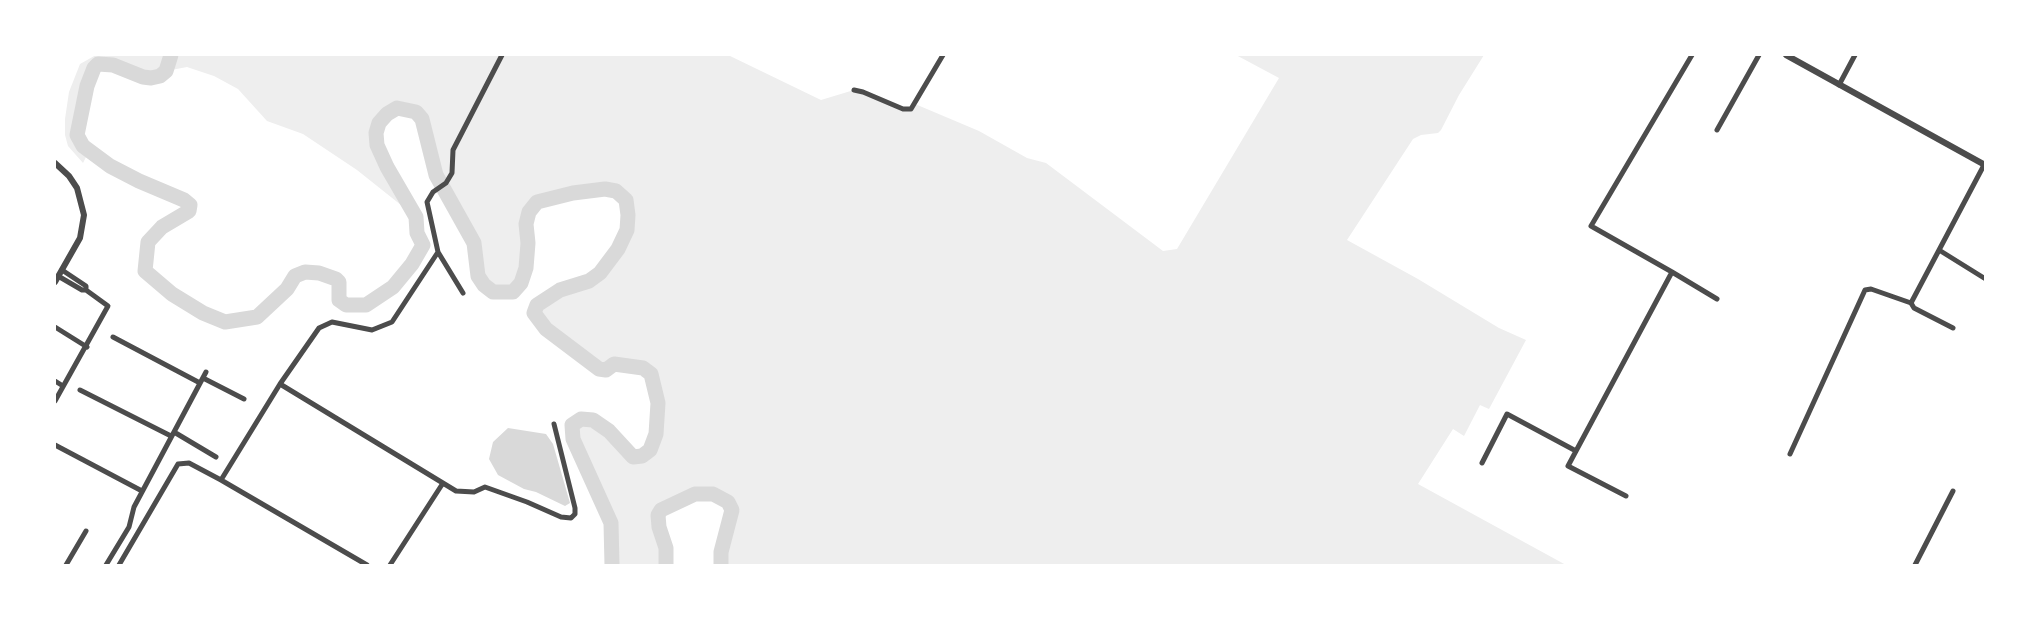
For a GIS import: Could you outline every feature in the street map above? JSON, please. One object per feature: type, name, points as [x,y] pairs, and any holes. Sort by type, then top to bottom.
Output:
[{"type":"street","points":[[463,293],[438,252],[427,202],[433,192],[446,183],[452,173],[453,150],[502,55]]},
{"type":"street","points":[[854,90],[903,109],[910,109],[942,55]]},
{"type":"street","points":[[1692,55],[1592,226],[1716,299]]},
{"type":"street","points":[[1717,130],[1758,55]]},
{"type":"street","points":[[1786,55],[1984,165],[1911,303]]},
{"type":"street","points":[[1839,85],[1855,55]]},
{"type":"street","points":[[55,163],[69,176],[82,202],[84,215],[80,238],[58,276],[86,286],[86,290],[108,306],[87,347],[55,401]]},
{"type":"street","points":[[1939,250],[1984,278]]},
{"type":"street","points":[[221,480],[280,384],[320,328],[332,322],[372,330],[392,322],[438,252]]},
{"type":"street","points":[[1626,496],[1568,466],[1672,272]]},
{"type":"street","points":[[1790,454],[1865,290],[1871,289],[1911,303],[1914,308],[1953,328]]},
{"type":"street","points":[[55,327],[87,347]]},
{"type":"street","points":[[113,337],[201,381],[244,399]]},
{"type":"street","points":[[106,565],[129,527],[134,506],[206,372]]},
{"type":"street","points":[[55,381],[64,386]]},
{"type":"street","points":[[280,384],[456,491],[474,492],[485,487],[527,502],[560,517],[571,518],[575,514],[575,508],[554,424]]},
{"type":"street","points":[[80,390],[173,434],[216,458]]},
{"type":"street","points":[[1482,462],[1507,414],[1576,451]]},
{"type":"street","points":[[55,446],[142,491]]},
{"type":"street","points":[[119,565],[178,464],[189,463],[367,565]]},
{"type":"street","points":[[390,565],[443,483]]},
{"type":"street","points":[[1916,565],[1953,491]]},
{"type":"street","points":[[66,565],[86,531]]},
{"type":"shaded area","points":[[96,55],[728,55],[821,100],[854,90],[911,109],[915,104],[979,131],[1027,158],[1046,163],[1163,251],[1177,249],[1279,78],[1236,55],[1484,55],[1459,95],[1441,130],[1438,133],[1421,135],[1413,139],[1347,240],[1418,279],[1499,328],[1526,340],[1489,409],[1480,405],[1464,436],[1453,429],[1418,484],[1566,565],[721,565],[721,552],[732,510],[728,502],[713,494],[695,494],[661,510],[658,515],[659,527],[666,548],[666,565],[612,565],[611,523],[573,439],[572,425],[581,419],[593,420],[609,431],[633,457],[642,456],[650,450],[656,434],[658,403],[651,375],[643,368],[614,364],[606,370],[599,369],[546,329],[534,313],[537,305],[560,291],[589,281],[600,273],[618,249],[627,230],[626,200],[616,191],[605,189],[573,193],[537,203],[529,212],[526,223],[528,243],[526,268],[521,283],[513,292],[493,292],[484,285],[478,276],[474,243],[436,175],[422,119],[416,112],[397,108],[387,114],[379,123],[376,133],[377,145],[387,167],[416,217],[357,170],[303,134],[267,121],[238,89],[214,76],[187,67],[166,71],[160,76],[151,78],[143,77],[113,65],[98,64],[91,76],[77,129],[79,142],[89,151],[83,163],[68,146],[65,135],[65,119],[69,92],[80,64]]},
{"type":"shaded area","points":[[508,428],[546,434],[553,444],[570,503],[565,506],[536,492],[524,489],[498,475],[489,459],[493,442]]},
{"type":"waterway","points":[[171,55],[166,71],[160,76],[151,78],[143,77],[113,65],[98,64],[94,68],[87,86],[77,135],[83,146],[110,166],[139,181],[184,200],[190,205],[189,211],[162,227],[148,242],[145,271],[172,294],[203,313],[225,322],[257,317],[287,289],[295,276],[305,272],[319,273],[336,279],[339,282],[339,300],[346,305],[366,305],[393,287],[412,264],[423,245],[417,233],[416,217],[387,167],[377,145],[376,133],[379,123],[387,114],[397,108],[416,112],[422,119],[436,175],[474,243],[478,276],[484,285],[493,292],[513,292],[521,283],[526,268],[528,243],[526,224],[529,212],[537,202],[573,193],[605,189],[616,191],[626,200],[627,230],[618,249],[600,273],[589,281],[560,290],[537,305],[534,313],[546,329],[599,369],[606,370],[614,364],[643,368],[651,374],[658,403],[656,434],[650,450],[642,456],[633,457],[609,431],[593,420],[581,419],[572,425],[573,439],[611,523],[612,565]]},
{"type":"waterway","points":[[666,565],[666,548],[659,527],[658,515],[661,510],[695,494],[713,494],[728,502],[732,510],[721,552],[721,565]]}]
